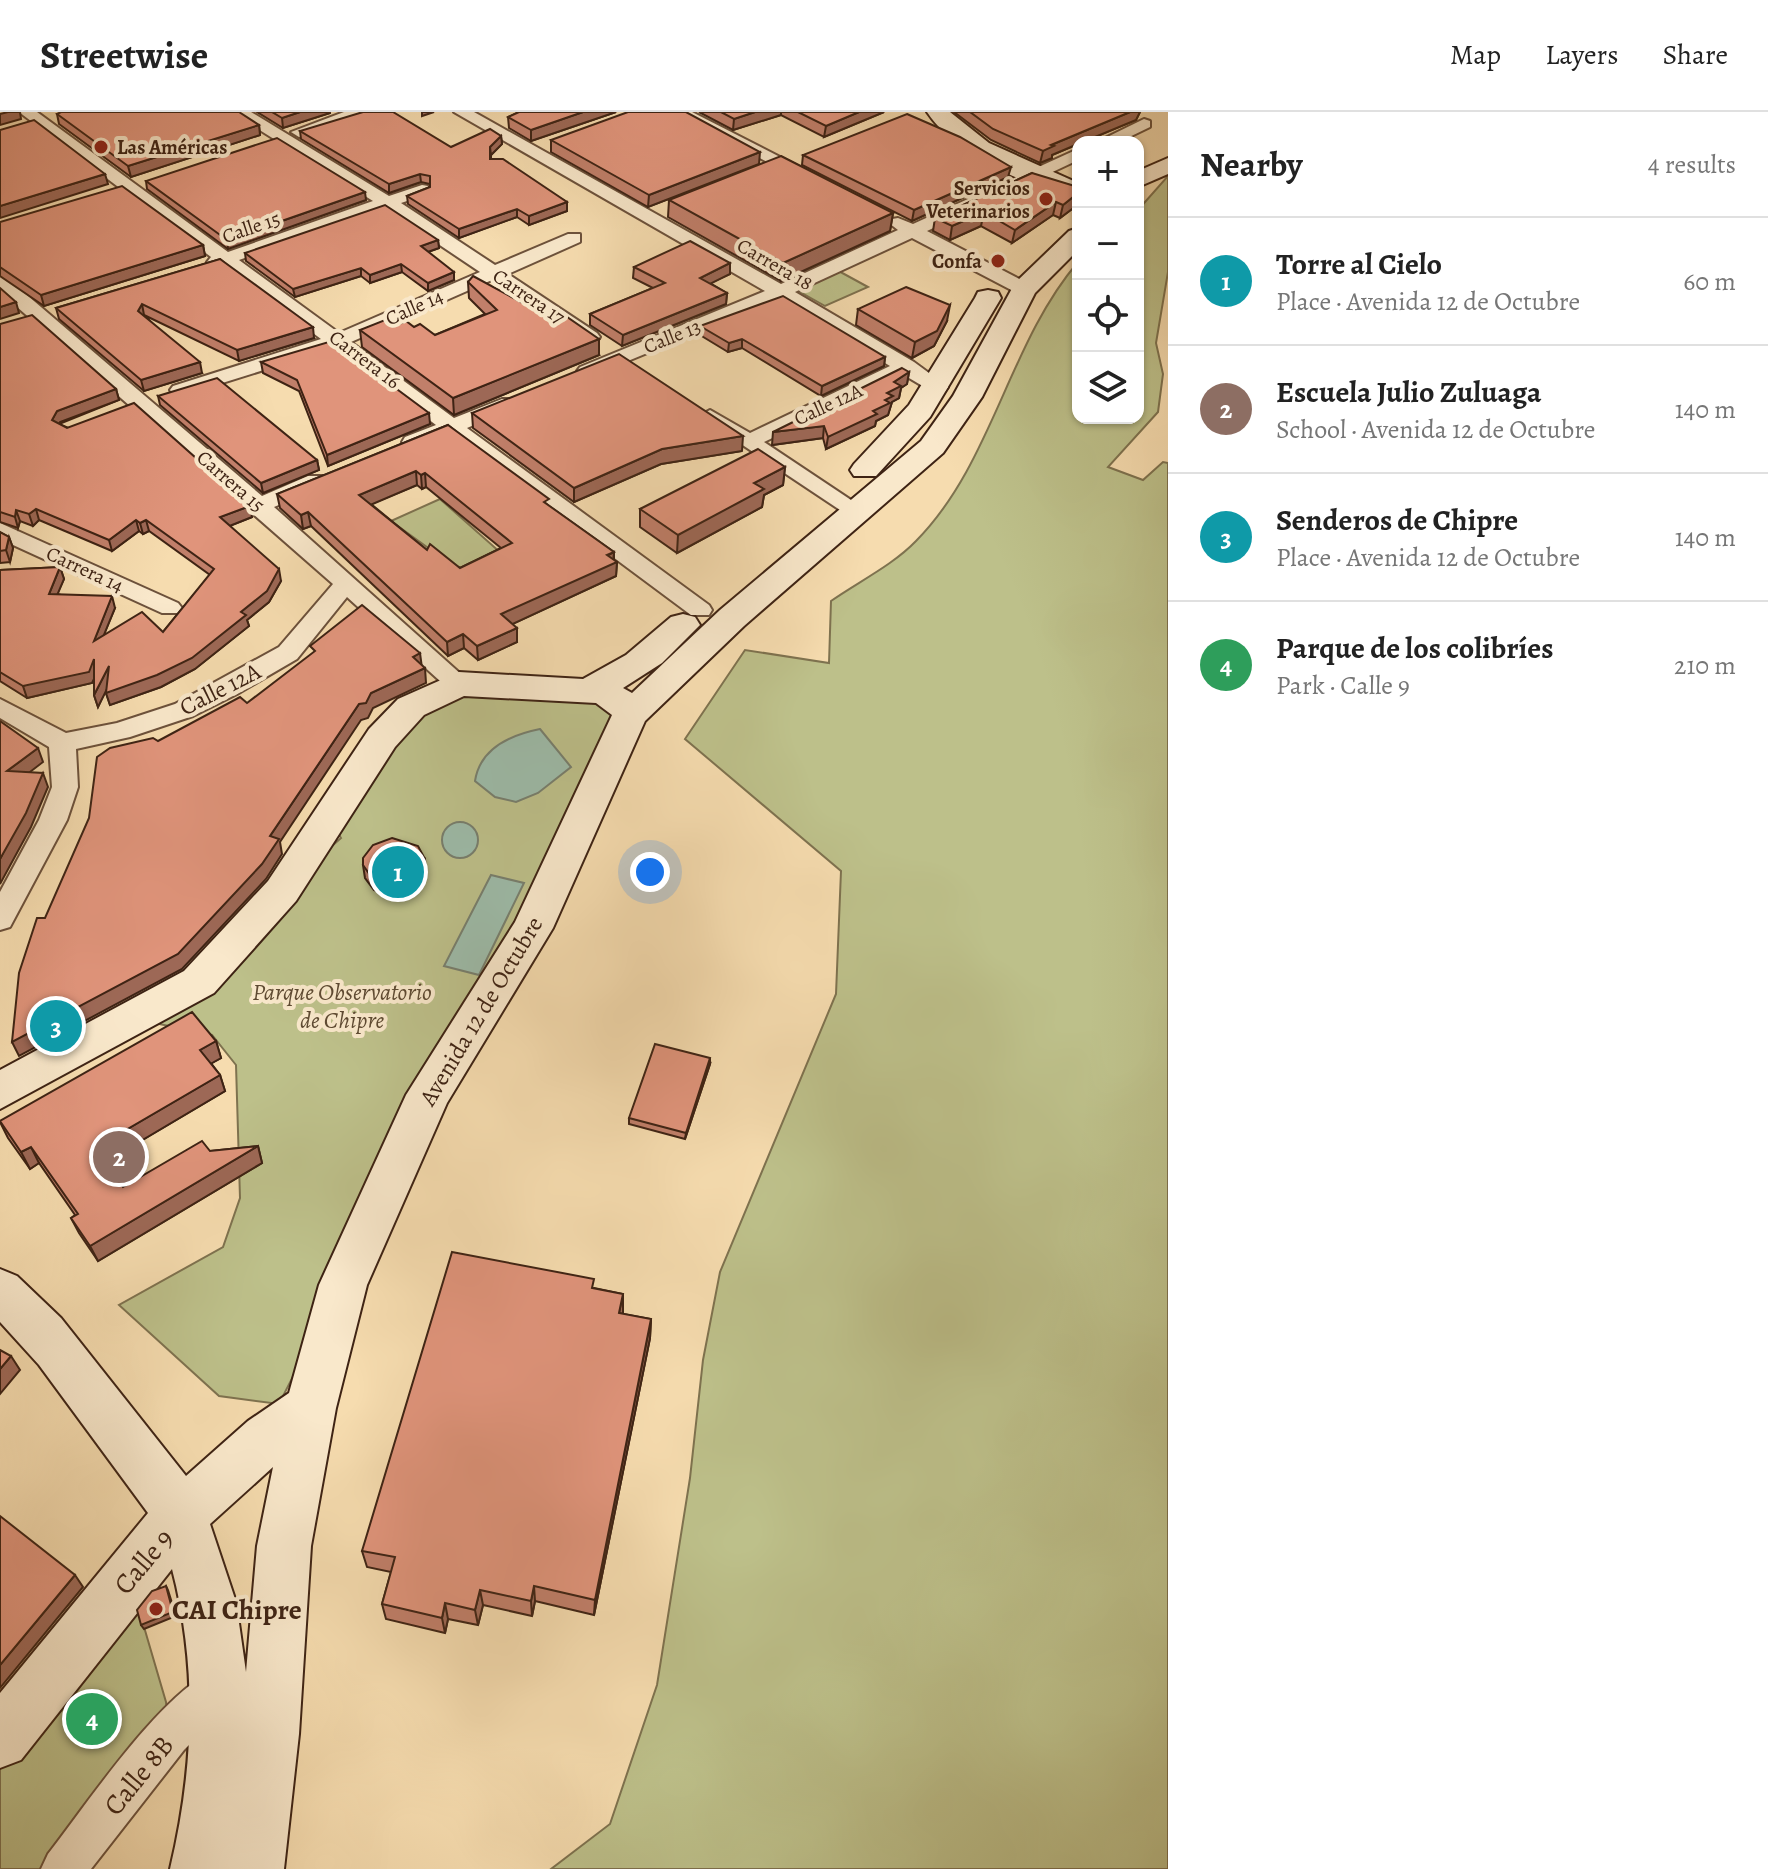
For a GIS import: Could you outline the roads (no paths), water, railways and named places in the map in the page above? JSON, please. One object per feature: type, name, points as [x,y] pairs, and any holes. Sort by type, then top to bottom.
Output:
[{"type":"main road","points":[[932,116],[965,141],[1035,172],[1072,193]]},
{"type":"main road","points":[[1144,177],[1168,165]]},
{"type":"main road","name":"Avenida 12 de Octubre","points":[[253,1869],[270,1734],[284,1546],[310,1408],[343,1285],[428,1095],[533,928],[630,715],[843,506],[901,439],[1072,203]]},
{"type":"main road","name":"Avenida 12 de Octubre","points":[[0,1091],[199,982],[282,891],[382,738],[411,707],[459,684],[587,691],[622,677],[646,661],[700,610],[843,506],[932,447],[967,397],[1012,283],[1072,240]]},
{"type":"main road","points":[[587,691],[612,695],[630,715]]},
{"type":"main road","points":[[0,1291],[24,1311],[73,1372],[180,1516],[201,1578],[219,1667],[220,1741],[214,1820],[201,1869]]},
{"type":"main road","name":"Calle 9","points":[[0,1739],[180,1516],[266,1439],[310,1408]]},
{"type":"street","name":"Carrera 17","points":[[239,112],[389,203],[646,374]]},
{"type":"street","points":[[253,147],[360,112]]},
{"type":"street","name":"Carrera 18","points":[[462,112],[779,291],[938,387]]},
{"type":"street","points":[[679,112],[822,183]]},
{"type":"street","points":[[1118,136],[1144,124],[1120,112]]},
{"type":"street","points":[[13,129],[33,116],[62,115]]},
{"type":"street","name":"Carrera 16","points":[[33,116],[120,190],[229,258],[700,610]]},
{"type":"street","points":[[510,158],[557,141]]},
{"type":"street","points":[[756,174],[811,152]]},
{"type":"street","name":"Calle 13","points":[[565,380],[779,291],[1072,157]]},
{"type":"street","points":[[120,190],[155,179]]},
{"type":"street","name":"Calle 15","points":[[200,267],[422,190]]},
{"type":"street","points":[[646,217],[674,206]]},
{"type":"street","points":[[886,217],[1012,283]]},
{"type":"street","name":"Calle 14","points":[[112,413],[340,340],[492,271],[574,238]]},
{"type":"street","name":"Carrera 15","points":[[0,282],[46,312],[140,402],[459,684]]},
{"type":"street","points":[[13,323],[46,312]]},
{"type":"street","name":"Calle 12A","points":[[748,442],[907,366]]},
{"type":"street","points":[[397,449],[523,398]]},
{"type":"street","points":[[697,408],[843,506]]},
{"type":"street","points":[[259,505],[342,471]]},
{"type":"street","name":"Carrera 14","points":[[0,530],[170,608]]},
{"type":"street","points":[[24,570],[83,568]]},
{"type":"street","name":"Calle 12A","points":[[62,743],[134,727],[184,710],[228,688],[288,653],[346,583]]},
{"type":"street","points":[[0,707],[62,743],[65,787],[53,820],[0,919]]},
{"type":"street","name":"Calle 8B","points":[[63,1869],[169,1735],[219,1687]]},
{"type":"place","name":"Las Américas","points":[[101,147]]},
{"type":"place","name":"Servicios Veterinarios","points":[[1046,199]]},
{"type":"place","name":"Confa","points":[[998,261]]},
{"type":"place","name":"Torre al Cielo","points":[[398,872]]},
{"type":"place","name":"Senderos de Chipre","points":[[56,1026]]},
{"type":"place","name":"Escuela Julio Zuluaga","points":[[119,1157]]},
{"type":"place","name":"CAI Chipre","points":[[156,1609]]},
{"type":"place","name":"Parque de los colibríes","points":[[92,1719]]},
{"type":"park label","name":"Parque Observatorio de Chipre","points":[[342,1006]]}]
